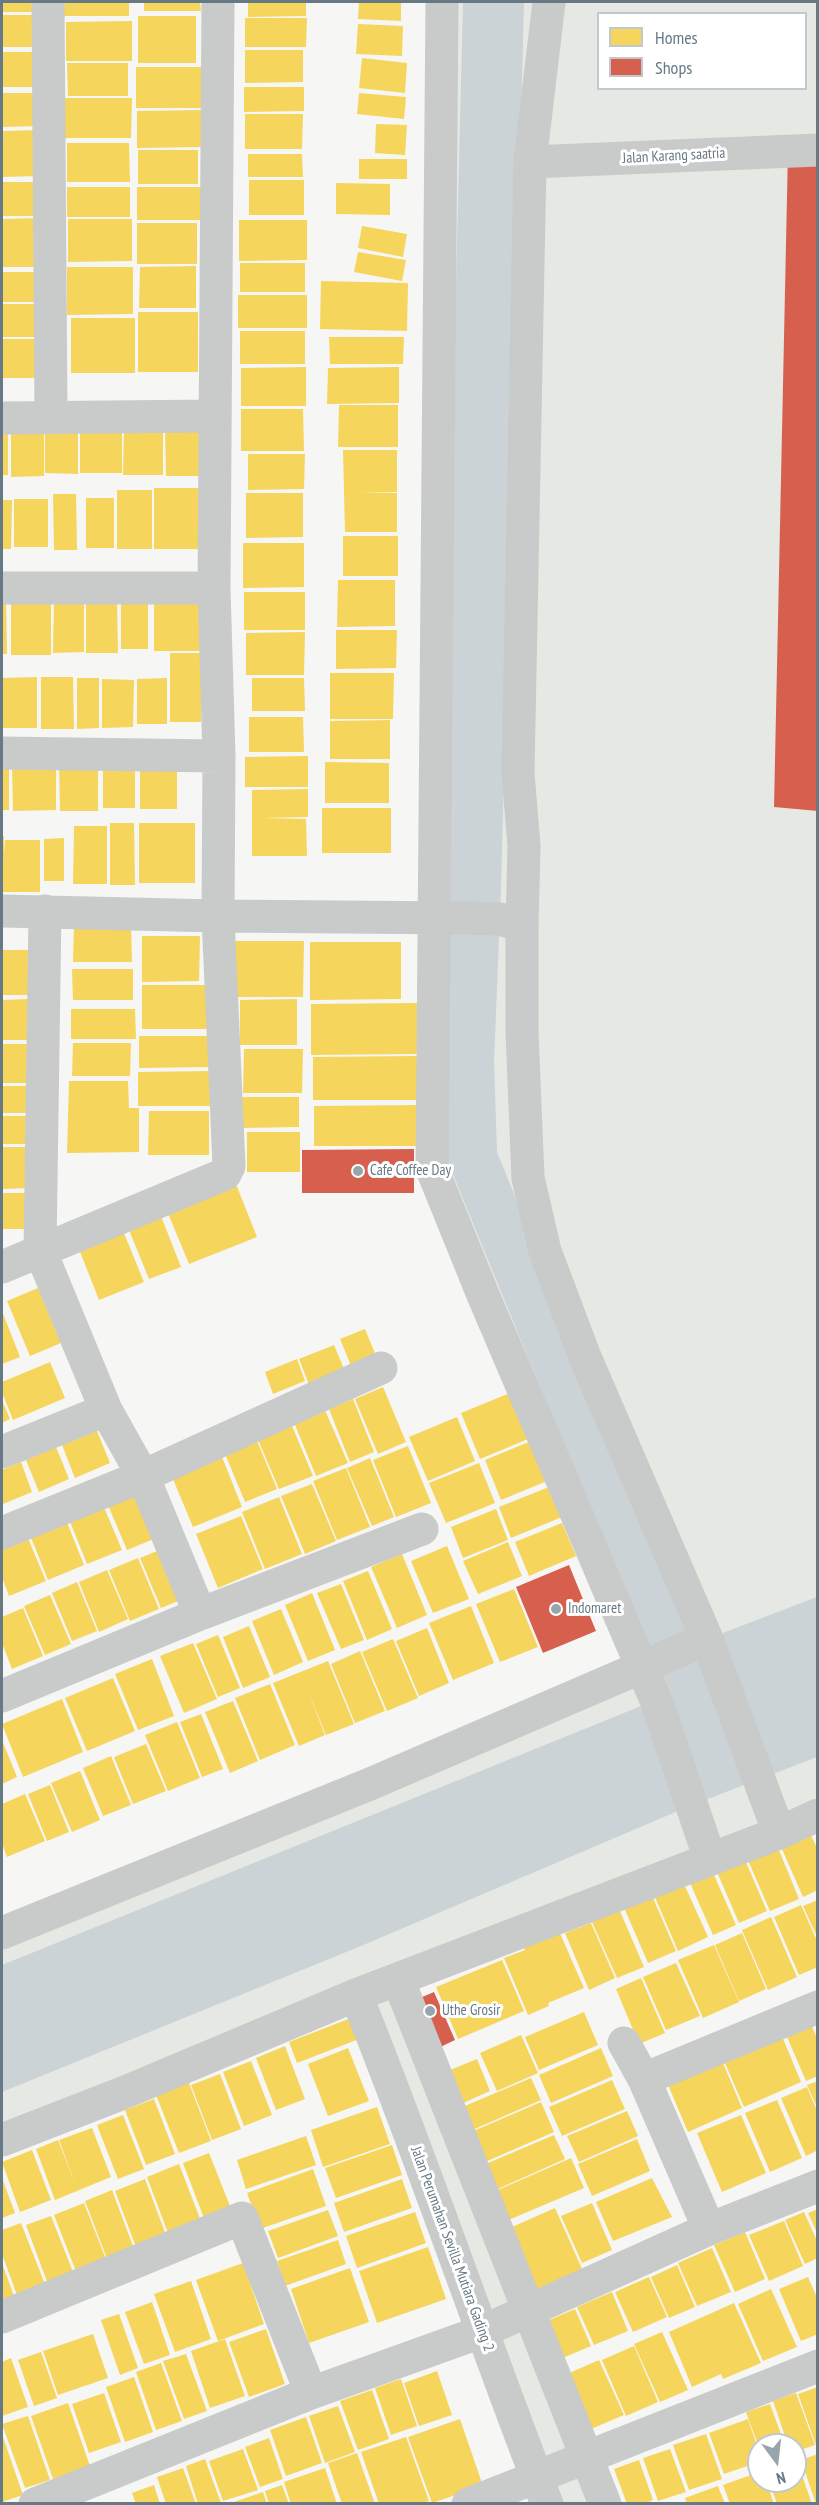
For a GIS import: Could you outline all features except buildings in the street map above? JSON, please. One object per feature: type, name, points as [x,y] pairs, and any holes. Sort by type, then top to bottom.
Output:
[{"type":"street","points":[[48,2],[51,418]]},
{"type":"street","points":[[2,1267],[228,1171],[218,916],[219,756],[214,588],[218,2]]},
{"type":"street","points":[[442,2],[434,917],[435,1081],[432,1169],[483,1295],[656,1700],[710,1859]]},
{"type":"street","points":[[549,2],[530,162],[518,773],[524,846],[522,1033],[528,1178],[545,1251],[585,1358],[707,1639],[779,1833]]},
{"type":"street","name":"Jalan Karang saatria","points":[[530,162],[818,150]]},
{"type":"street","points":[[2,418],[215,416]]},
{"type":"street","points":[[2,588],[214,588]]},
{"type":"street","points":[[2,753],[219,756]]},
{"type":"street","points":[[2,911],[218,916],[434,917],[500,919],[522,926]]},
{"type":"street","points":[[45,912],[40,1250],[106,1410],[143,1476],[200,1614]]},
{"type":"street","points":[[2,1533],[143,1476],[381,1368]]},
{"type":"street","points":[[2,1452],[106,1410]]},
{"type":"street","points":[[2,1696],[200,1614],[423,1529]]},
{"type":"street","points":[[2,1934],[370,1784],[642,1669],[707,1639]]},
{"type":"street","points":[[2,2140],[123,2093],[356,1995],[779,1833],[818,1815]]},
{"type":"street","points":[[399,1979],[605,2504]]},
{"type":"street","name":"Jalan Perumahan Sevilla Mutiara Gading 2","points":[[356,1995],[406,2120],[481,2332],[542,2490]]},
{"type":"street","points":[[644,2079],[818,2007]]},
{"type":"street","points":[[624,2043],[644,2079],[709,2229]]},
{"type":"street","points":[[406,2120],[450,2111]]},
{"type":"street","points":[[35,2504],[311,2393],[481,2332],[709,2229],[818,2186]]},
{"type":"street","points":[[2,2316],[242,2218],[311,2393]]},
{"type":"street","points":[[468,2504],[542,2490],[587,2458],[818,2366]]},
{"type":"shaded area","points":[[442,2],[817,2],[817,1816],[399,1979],[605,2503],[547,2503],[356,1996],[2,2140],[2,1933],[642,1669],[432,1169]]},
{"type":"shaded area","points":[[463,2],[524,2],[501,888],[494,1062],[497,1152],[669,1577],[707,1639],[817,1597],[817,1757],[692,1805],[361,1946],[2,2092],[2,1965],[672,1695],[556,1426],[448,1162],[453,407]]},
{"type":"place","name":"Cafe Coffee Day","points":[[358,1171]]},
{"type":"place","name":"Indomaret","points":[[556,1609]]},
{"type":"place","name":"Uthe Grosir","points":[[430,2011]]}]
